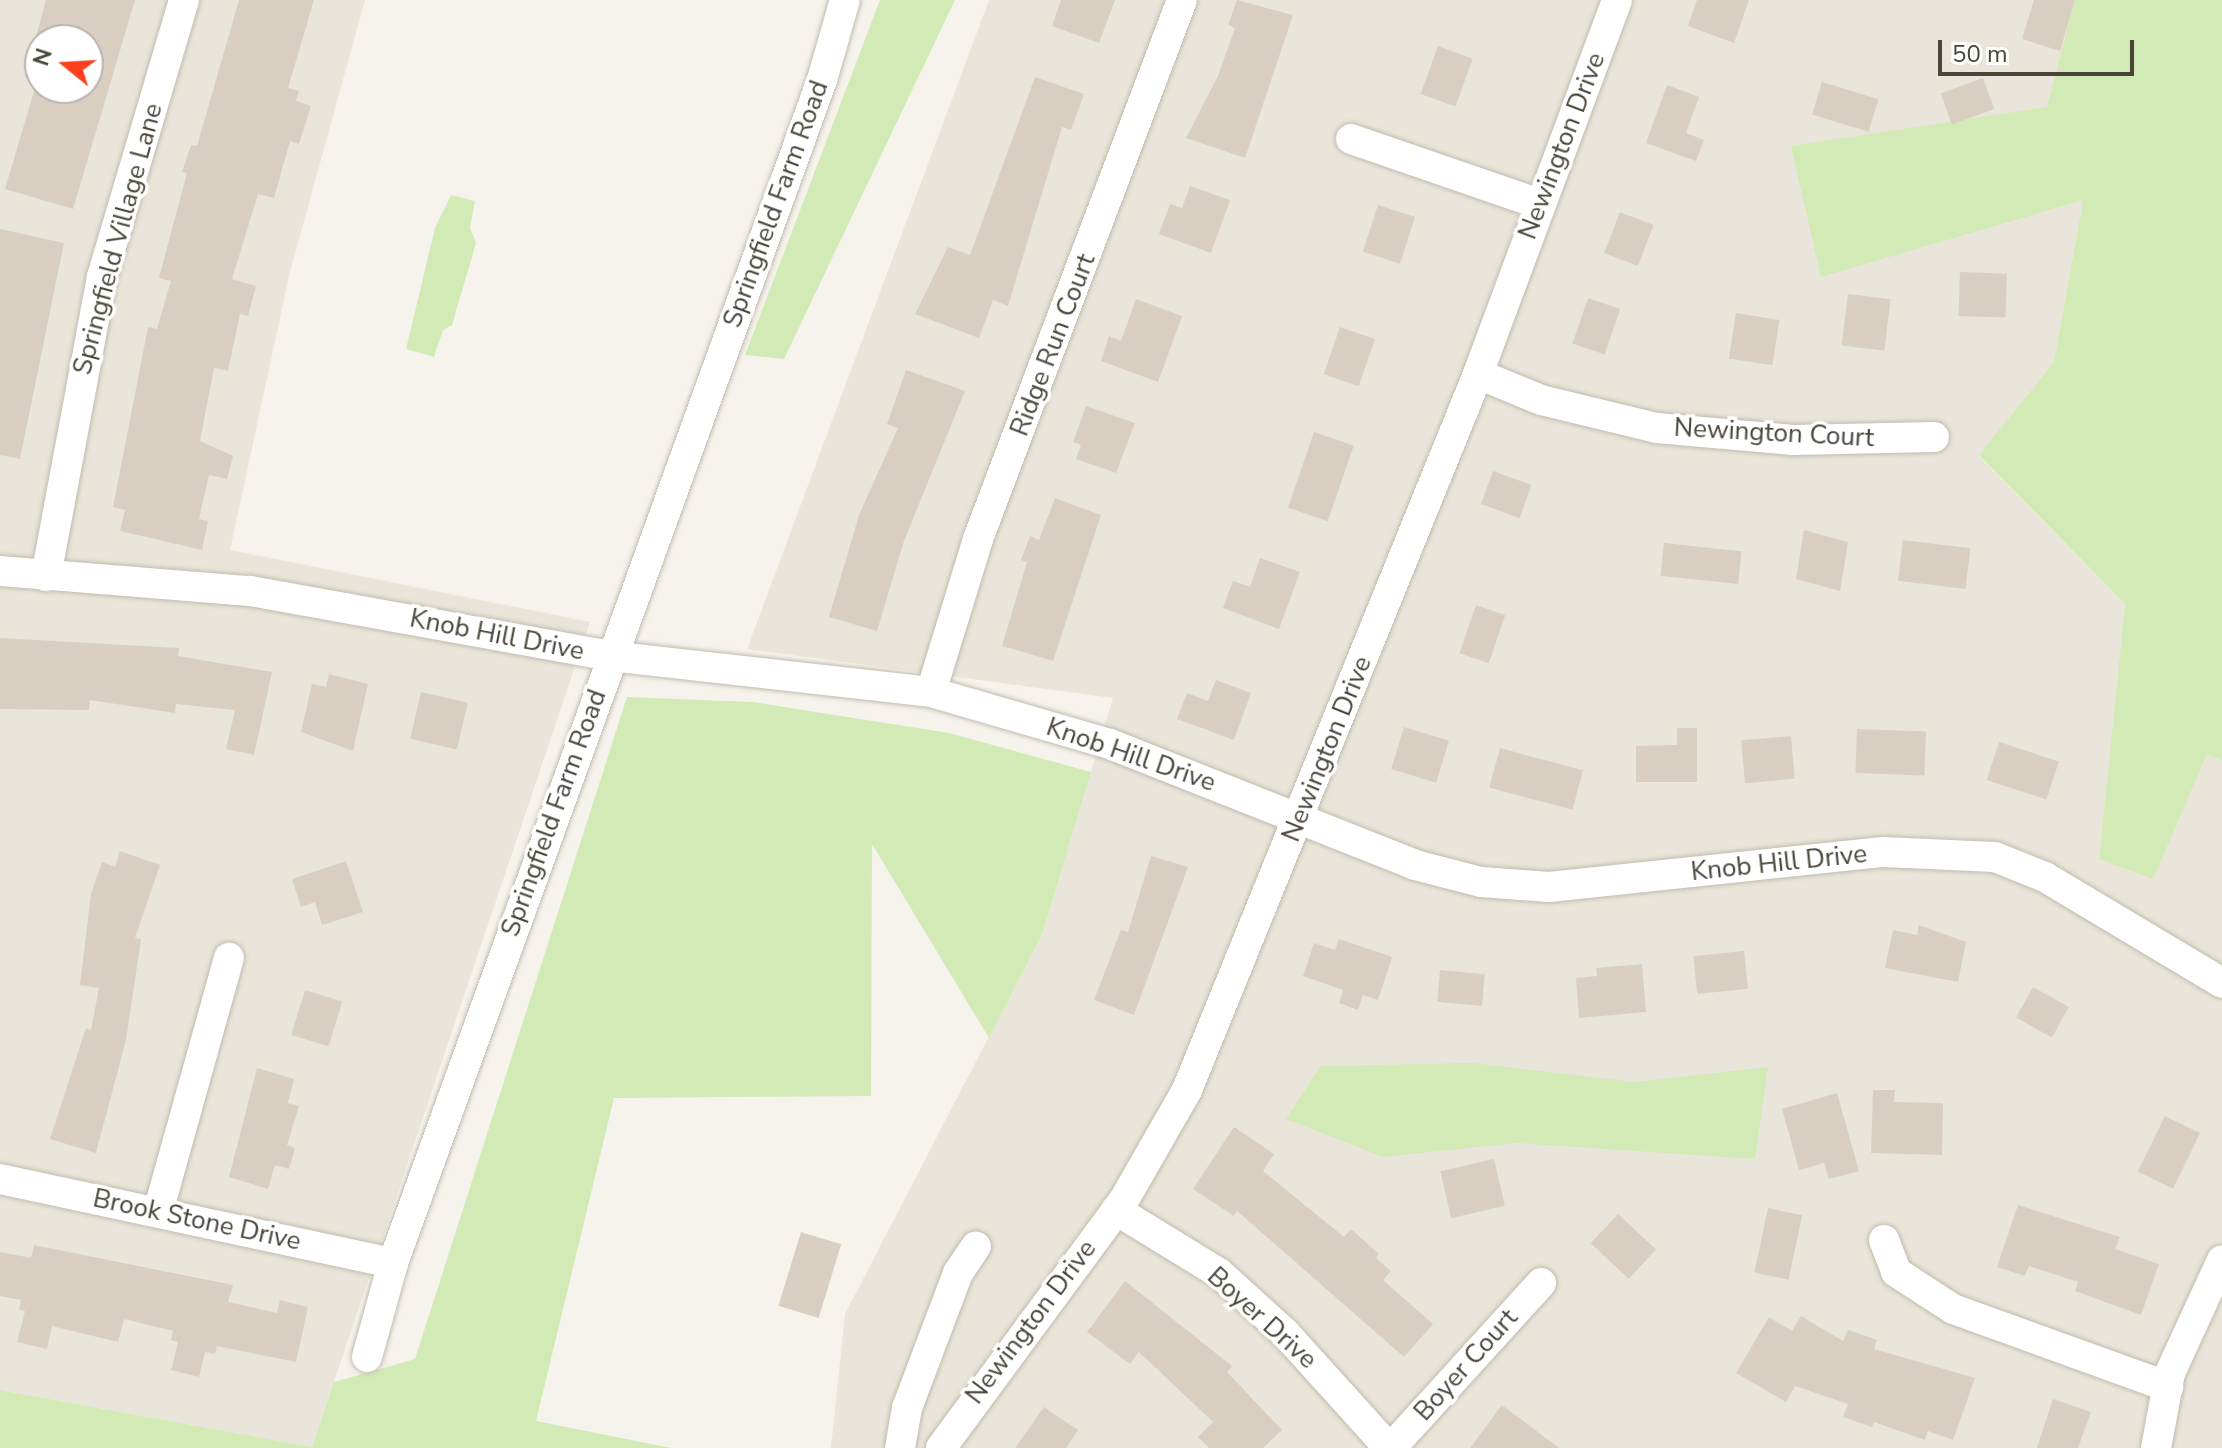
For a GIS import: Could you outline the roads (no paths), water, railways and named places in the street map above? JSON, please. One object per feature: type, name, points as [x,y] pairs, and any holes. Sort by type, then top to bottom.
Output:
[{"type":"street","name":"Springfield Village Lane","points":[[46,576],[102,277],[184,0]]},
{"type":"street","name":"Springfield Farm Road","points":[[367,1357],[393,1263],[610,656],[822,80],[845,0]]},
{"type":"street","name":"Ridge Run Court","points":[[931,692],[978,539],[1182,0]]},
{"type":"street","name":"Newington Drive","points":[[941,1448],[1116,1210],[1187,1090],[1478,374],[1617,0]]},
{"type":"street","points":[[1351,139],[1540,204]]},
{"type":"street","name":"Newington Court","points":[[1478,374],[1541,400],[1657,428],[1793,440],[1934,437]]},
{"type":"street","name":"Knob Hill Drive","points":[[0,571],[250,591],[610,656],[931,692],[1110,744],[1301,815],[1415,865],[1481,882],[1549,887],[1883,852],[1995,857],[2045,877],[2222,983]]},
{"type":"street","points":[[158,1212],[229,958]]},
{"type":"street","name":"Brook Stone Drive","points":[[0,1179],[393,1263]]},
{"type":"street","name":"Boyer Drive","points":[[1116,1210],[1219,1273],[1285,1333],[1390,1448]]},
{"type":"street","points":[[1884,1240],[1896,1272],[1953,1309],[2168,1387]]},
{"type":"street","points":[[900,1448],[907,1408],[958,1273],[976,1246]]},
{"type":"street","points":[[2156,1448],[2168,1387],[2222,1260]]},
{"type":"street","name":"Boyer Court","points":[[1390,1448],[1541,1283]]}]
